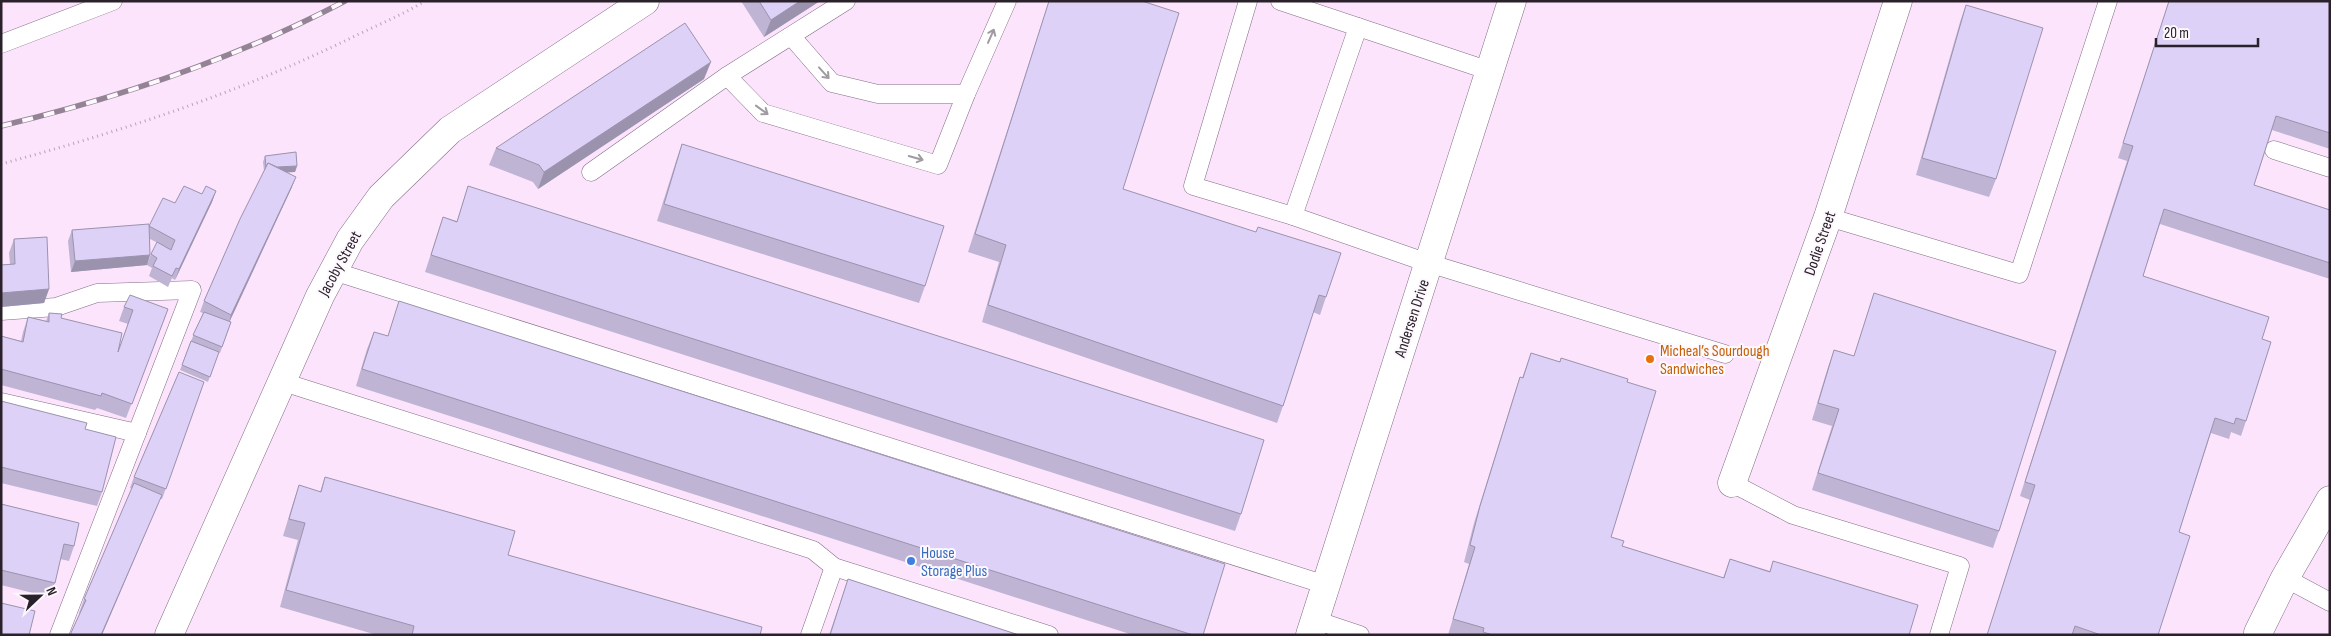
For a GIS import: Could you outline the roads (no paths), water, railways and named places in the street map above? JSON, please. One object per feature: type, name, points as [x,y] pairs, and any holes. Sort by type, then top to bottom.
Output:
[{"type":"street","name":"Jacoby Street","points":[[169,635],[333,271],[350,240],[381,197],[450,130],[645,1]]},
{"type":"street","name":"Andersen Drive","points":[[1313,628],[1512,1]]},
{"type":"street","name":"Dodie Street","points":[[1732,483],[1828,217],[1898,1]]},
{"type":"street","points":[[2257,634],[2285,578],[2330,500]]},
{"type":"lane","points":[[1,44],[112,1]]},
{"type":"lane","points":[[591,172],[727,76],[792,37],[846,1]]},
{"type":"lane","points":[[727,76],[763,113],[938,165],[966,94],[1007,1]]},
{"type":"lane","points":[[1248,1],[1193,186],[1293,216],[1428,263],[1726,354]]},
{"type":"lane","points":[[1280,1],[1490,71]]},
{"type":"lane","points":[[1828,217],[2019,274],[2108,1]]},
{"type":"lane","points":[[1293,216],[1358,28]]},
{"type":"lane","points":[[792,37],[832,83],[878,94],[966,94]]},
{"type":"lane","points":[[2274,150],[2330,168]]},
{"type":"lane","points":[[333,271],[1326,585]]},
{"type":"lane","points":[[1,311],[56,307],[97,293],[192,290],[59,635]]},
{"type":"lane","points":[[283,382],[813,550],[834,567],[1049,635]]},
{"type":"lane","points":[[1,402],[137,433]]},
{"type":"lane","points":[[1732,483],[1793,515],[1960,566],[1939,635]]},
{"type":"lane","points":[[810,635],[834,567]]},
{"type":"lane","points":[[2285,578],[2330,602]]},
{"type":"lane","points":[[1313,628],[1360,635]]},
{"type":"railway","points":[[1,126],[89,103],[177,74],[262,41],[345,1]]},
{"type":"place","name":"Micheal’s Sourdough Sandwiches","points":[[1650,359]]},
{"type":"place","name":"House Storage Plus","points":[[911,561]]}]
